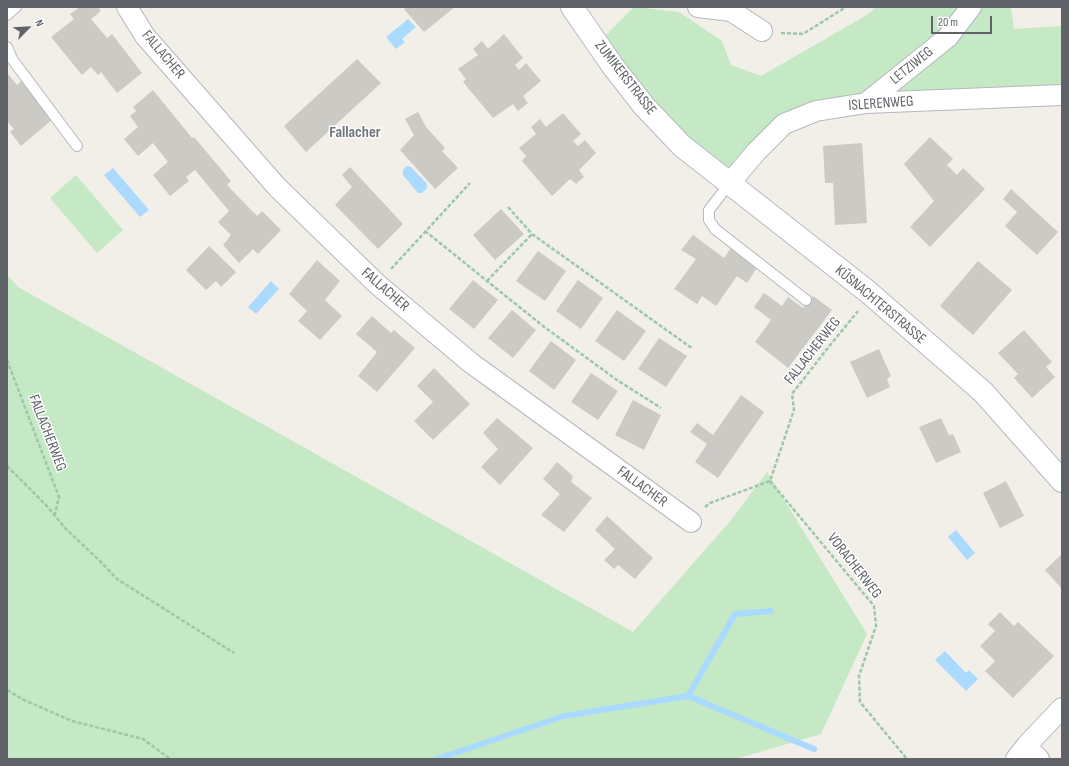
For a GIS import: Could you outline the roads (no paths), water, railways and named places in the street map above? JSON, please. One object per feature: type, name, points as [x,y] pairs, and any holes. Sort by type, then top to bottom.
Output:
[{"type":"main road","name":"ZUMIKERSTRASSE","points":[[572,7],[612,65],[644,106],[682,146]]},
{"type":"main road","name":"KÜSNACHTERSTRASSE","points":[[682,146],[867,291],[983,392],[1062,481]]},
{"type":"street","name":"FALLACHER","points":[[127,7],[145,36],[277,187],[377,284],[471,363],[691,522]]},
{"type":"street","points":[[698,7],[731,11],[762,31]]},
{"type":"street","name":"LETZIWEG","points":[[866,103],[948,37],[971,7]]},
{"type":"street","name":"ISLERENWEG","points":[[729,184],[756,152],[784,124],[816,111],[866,103],[1062,95]]},
{"type":"street","points":[[1027,755],[1062,708]]},
{"type":"lane","points":[[7,15],[16,7]]},
{"type":"lane","points":[[7,47],[12,59],[78,146]]},
{"type":"lane","points":[[729,184],[708,210],[709,220],[715,229],[806,300]]},
{"type":"water","points":[[408,19],[416,27],[402,39],[405,42],[396,49],[386,37]]},
{"type":"water","points":[[407,166],[411,167],[427,184],[427,188],[422,193],[418,193],[403,175],[403,170]]},
{"type":"water","points":[[113,168],[149,210],[140,217],[104,175]]},
{"type":"water","points":[[271,281],[279,289],[256,314],[248,307]]},
{"type":"water","points":[[956,530],[975,553],[967,560],[948,537]]},
{"type":"water","points":[[945,651],[966,673],[969,670],[978,679],[966,691],[935,660]]},
{"type":"waterway","points":[[688,696],[735,614],[771,611]]},
{"type":"waterway","points":[[437,759],[564,716],[688,696],[814,749]]},
{"type":"district","name":"Fallacher","points":[[355,133]]}]
